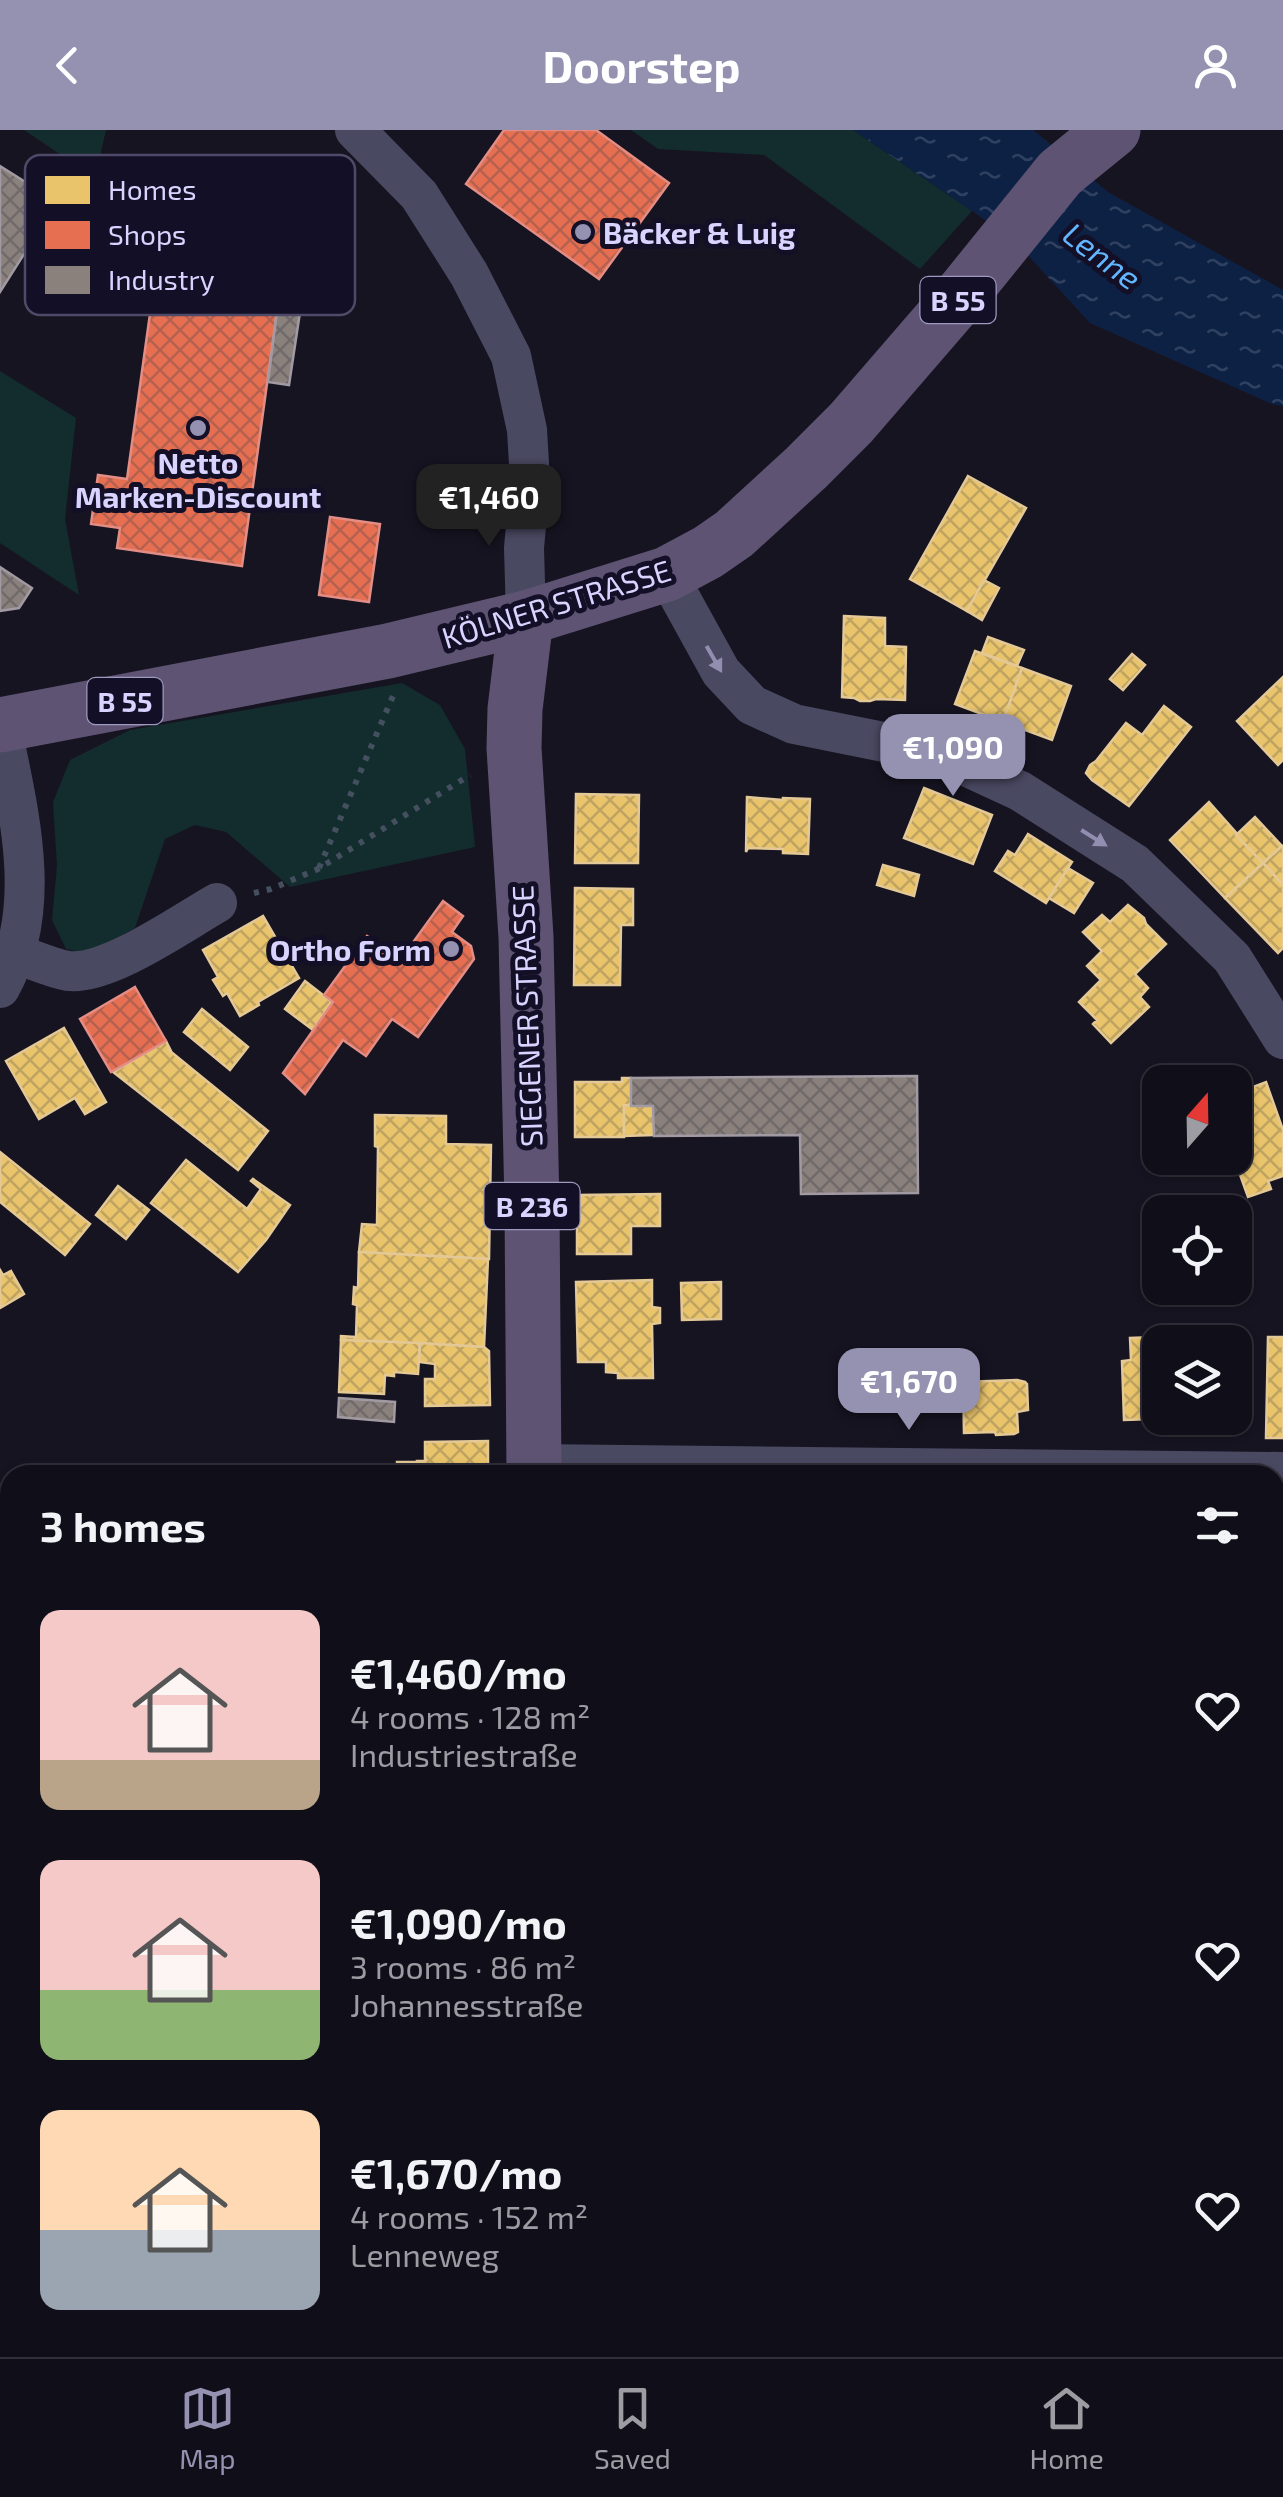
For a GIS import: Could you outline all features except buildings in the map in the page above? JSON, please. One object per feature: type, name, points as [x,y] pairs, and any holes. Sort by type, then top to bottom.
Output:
[{"type":"main road","name":"KÖLNER STRASSE","points":[[0,725],[388,652],[526,618],[667,574],[734,534],[760,513],[850,423],[959,298],[1072,151],[1113,130]]},
{"type":"main road","name":"SIEGENER STRASSE","points":[[526,618],[514,748],[526,937],[534,1465]]},
{"type":"street","points":[[356,130],[420,195],[469,274],[511,356],[527,430],[530,482],[524,548],[526,618]]},
{"type":"street","points":[[667,574],[721,672],[752,705],[794,724],[937,756],[1036,801],[1135,864],[1232,958],[1283,1039]]},
{"type":"street","name":"KÖLNER STRASSE","points":[[0,725],[24,850],[23,916],[8,971],[88,970],[110,964],[217,903]]},
{"type":"path","points":[[318,869],[395,692],[388,652]]},
{"type":"path","points":[[217,903],[271,889],[318,869],[514,748]]},
{"type":"green space","points":[[24,130],[106,130],[100,155],[61,155]]},
{"type":"green space","points":[[631,130],[853,130],[972,211],[920,269],[764,155],[658,149]]},
{"type":"green space","points":[[0,371],[76,418],[65,519],[79,595],[0,543]]},
{"type":"green space","points":[[402,683],[440,705],[465,749],[475,847],[290,887],[226,832],[195,825],[165,839],[135,928],[89,954],[66,949],[52,920],[57,866],[53,802],[70,760],[130,730]]},
{"type":"water","name":"Lenne","points":[[853,130],[1033,130],[1108,192],[1283,290],[1283,406],[1090,323],[1013,239]]},
{"type":"place","name":"Bäcker & Luig","points":[[583,232]]},
{"type":"place","name":"Netto Marken-Discount","points":[[198,428]]},
{"type":"place","name":"Ortho Form","points":[[451,949]]}]
